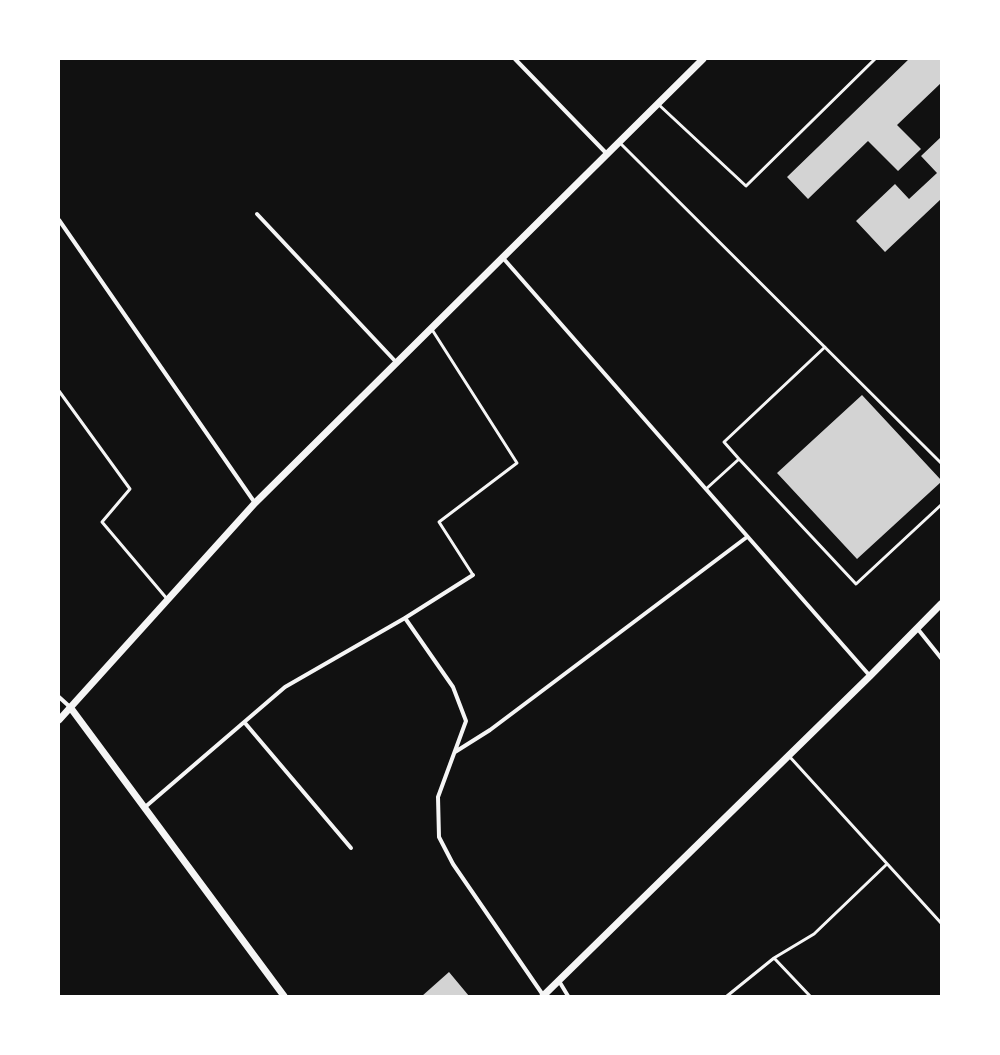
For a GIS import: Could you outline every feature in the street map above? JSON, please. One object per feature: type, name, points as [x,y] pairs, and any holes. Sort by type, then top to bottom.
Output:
[{"type":"street","points":[[515,59],[607,154]]},
{"type":"street","points":[[59,720],[256,503],[396,362],[703,59]]},
{"type":"street","points":[[257,214],[396,362]]},
{"type":"street","points":[[59,220],[256,503]]},
{"type":"street","points":[[503,258],[870,676]]},
{"type":"street","points":[[454,752],[490,730],[748,537]]},
{"type":"street","points":[[144,808],[286,687],[405,618],[473,575]]},
{"type":"street","points":[[405,618],[453,687],[466,721],[438,797],[439,837],[453,864],[543,996],[870,676],[941,604]]},
{"type":"street","points":[[917,628],[941,658]]},
{"type":"street","points":[[59,697],[70,708],[284,996]]},
{"type":"street","points":[[244,723],[351,848]]},
{"type":"street","points":[[559,981],[568,996]]},
{"type":"lane","points":[[658,104],[746,186],[875,59]]},
{"type":"lane","points":[[619,142],[941,463]]},
{"type":"lane","points":[[431,328],[517,463],[439,522],[473,575]]},
{"type":"lane","points":[[825,347],[724,442],[856,584],[941,505]]},
{"type":"lane","points":[[59,391],[130,489],[102,522],[168,600]]},
{"type":"lane","points":[[706,489],[739,458]]},
{"type":"lane","points":[[789,755],[941,923]]},
{"type":"lane","points":[[727,996],[774,958],[814,934],[887,864]]},
{"type":"lane","points":[[774,958],[810,996]]},
{"type":"building","points":[[909,59],[941,59],[941,83],[897,125],[921,149],[898,171],[868,141],[808,199],[787,177]]},
{"type":"building","points":[[941,137],[941,199],[885,252],[856,221],[895,184],[909,199],[937,173],[921,156]]},
{"type":"building","points":[[862,395],[941,480],[941,482],[857,559],[777,473]]},
{"type":"building","points":[[449,972],[469,996],[422,996]]}]
